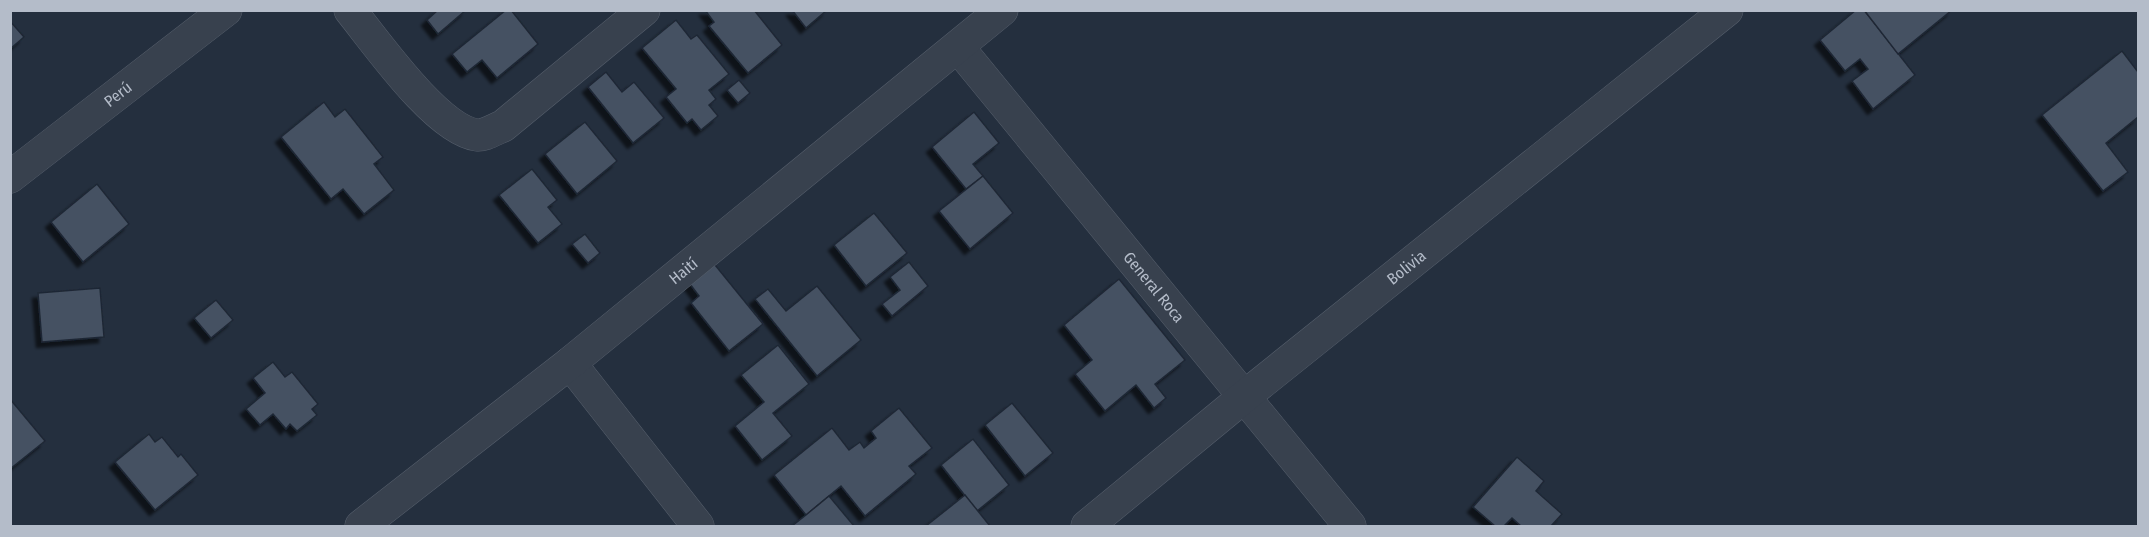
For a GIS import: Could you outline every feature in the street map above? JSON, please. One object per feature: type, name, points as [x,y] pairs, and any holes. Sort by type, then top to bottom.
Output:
[{"type":"street","name":"Perú","points":[[10,177],[226,10]]},
{"type":"street","points":[[350,10],[427,105],[457,129],[479,135],[503,126],[644,10]]},
{"type":"street","name":"Haití","points":[[360,526],[570,363],[1002,10]]},
{"type":"street","name":"Bolivia","points":[[1086,526],[1727,10]]},
{"type":"street","name":"General Roca","points":[[958,47],[1350,526]]},
{"type":"street","points":[[570,363],[698,526]]},
{"type":"building","points":[[438,10],[466,10],[438,34],[427,20]]},
{"type":"building","points":[[506,10],[511,10],[538,44],[497,78],[482,60],[467,72],[452,54]]},
{"type":"building","points":[[705,10],[754,10],[782,45],[748,73],[709,26],[714,22]]},
{"type":"building","points":[[792,10],[827,10],[806,28]]},
{"type":"building","points":[[1856,10],[1864,10],[1915,75],[1873,109],[1852,81],[1868,69],[1860,59],[1845,71],[1820,40]]},
{"type":"building","points":[[1864,10],[1952,10],[1898,54]]},
{"type":"building","points":[[676,20],[691,39],[697,35],[729,74],[709,90],[716,99],[709,105],[718,116],[701,130],[692,119],[687,123],[666,97],[676,89],[642,48]]},
{"type":"building","points":[[10,21],[24,37],[10,49]]},
{"type":"building","points":[[2122,51],[2138,72],[2138,117],[2106,143],[2128,172],[2103,191],[2042,115]]},
{"type":"building","points":[[606,72],[622,92],[634,82],[664,118],[633,143],[588,87]]},
{"type":"building","points":[[739,80],[750,93],[738,103],[727,90]]},
{"type":"building","points":[[324,102],[335,117],[345,109],[383,157],[374,164],[394,190],[364,214],[343,189],[331,199],[281,137]]},
{"type":"building","points":[[974,112],[999,143],[973,164],[983,176],[966,189],[932,147]]},
{"type":"building","points":[[585,122],[617,161],[577,194],[545,154]]},
{"type":"building","points":[[532,169],[557,200],[548,207],[562,224],[538,243],[499,195]]},
{"type":"building","points":[[983,176],[1013,213],[970,249],[939,211]]},
{"type":"building","points":[[97,184],[129,224],[83,262],[51,222]]},
{"type":"building","points":[[874,213],[907,253],[866,286],[834,245]]},
{"type":"building","points":[[585,234],[600,253],[588,263],[572,244]]},
{"type":"building","points":[[711,260],[763,324],[729,351],[691,303],[699,296],[687,280]]},
{"type":"building","points":[[909,262],[928,286],[892,316],[882,304],[900,290],[890,277]]},
{"type":"building","points":[[1119,279],[1185,360],[1155,384],[1166,398],[1154,408],[1136,385],[1105,411],[1075,374],[1092,360],[1064,325]]},
{"type":"building","points":[[817,286],[861,340],[817,376],[755,299],[768,289],[786,311]]},
{"type":"building","points":[[100,288],[104,337],[42,342],[38,293]]},
{"type":"building","points":[[216,300],[233,320],[211,338],[194,318]]},
{"type":"building","points":[[778,345],[809,384],[773,413],[792,436],[762,460],[735,426],[764,402],[741,375]]},
{"type":"building","points":[[273,362],[285,377],[292,372],[318,404],[312,409],[317,415],[297,431],[290,424],[286,429],[273,414],[260,425],[246,409],[265,393],[253,378]]},
{"type":"building","points":[[10,399],[45,441],[10,469]]},
{"type":"building","points":[[1012,403],[1053,453],[1025,476],[985,425]]},
{"type":"building","points":[[899,408],[932,448],[909,466],[916,474],[865,516],[841,486],[806,515],[774,475],[832,428],[849,450],[860,442],[864,448],[876,438],[871,431]]},
{"type":"building","points":[[149,434],[155,442],[162,437],[178,457],[181,454],[198,475],[155,510],[115,462]]},
{"type":"building","points":[[973,439],[1009,485],[977,511],[941,465]]},
{"type":"building","points":[[1517,457],[1544,481],[1536,491],[1562,514],[1551,526],[1521,526],[1512,518],[1504,526],[1495,526],[1473,507]]},
{"type":"building","points":[[965,495],[990,526],[926,526]]},
{"type":"building","points":[[829,496],[854,526],[792,526],[806,515]]}]
